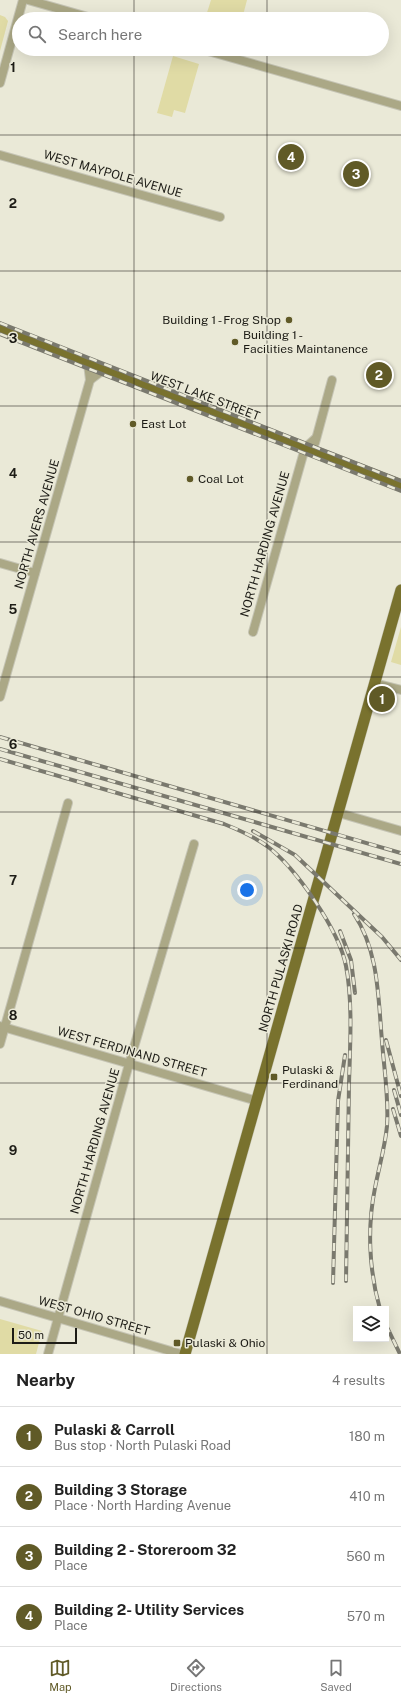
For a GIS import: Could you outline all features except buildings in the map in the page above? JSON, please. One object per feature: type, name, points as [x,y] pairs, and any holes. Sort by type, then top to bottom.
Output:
[{"type":"main road","name":"WEST LAKE STREET","points":[[0,329],[401,486]]},
{"type":"main road","points":[[378,476],[383,487],[401,493]]},
{"type":"main road","name":"NORTH PULASKI ROAD","points":[[185,1354],[401,590]]},
{"type":"street","points":[[21,12],[24,0]]},
{"type":"street","points":[[28,0],[70,12]]},
{"type":"street","points":[[0,83],[12,42]]},
{"type":"street","points":[[226,56],[401,106]]},
{"type":"street","name":"WEST MAYPOLE AVENUE","points":[[0,155],[220,217]]},
{"type":"street","name":"NORTH AVERS AVENUE","points":[[0,697],[90,380],[88,364]]},
{"type":"street","points":[[90,380],[103,370]]},
{"type":"street","points":[[309,449],[316,438],[332,380]]},
{"type":"street","name":"NORTH HARDING AVENUE","points":[[253,632],[300,462],[309,449]]},
{"type":"street","points":[[0,563],[36,574]]},
{"type":"street","points":[[374,683],[401,690]]},
{"type":"street","points":[[0,1044],[2,1027],[68,803]]},
{"type":"street","points":[[339,812],[401,831]]},
{"type":"street","name":"NORTH HARDING AVENUE","points":[[48,1354],[129,1064],[194,844]]},
{"type":"street","name":"WEST FERDINAND STREET","points":[[2,1027],[257,1101]]},
{"type":"street","name":"WEST OHIO STREET","points":[[0,1302],[181,1354]]},
{"type":"shaded area","points":[[211,0],[247,0],[244,12],[207,12]]},
{"type":"shaded area","points":[[0,15],[5,17],[8,21],[0,51]]},
{"type":"shaded area","points":[[173,56],[199,64],[185,113],[174,110],[172,117],[157,113]]},
{"type":"shaded area","points":[[401,627],[401,665],[391,662]]},
{"type":"shaded area","points":[[0,1319],[42,1331],[36,1354],[0,1354]]},
{"type":"railway","points":[[0,323],[401,481]]},
{"type":"railway","points":[[0,334],[401,491]]},
{"type":"railway","points":[[0,737],[401,853]]},
{"type":"railway","points":[[0,749],[401,864]]},
{"type":"railway","points":[[0,759],[224,824],[241,831],[262,842],[278,856],[291,869],[315,901],[326,918],[342,951],[350,994],[346,1281]]},
{"type":"railway","points":[[253,831],[295,855],[382,937],[401,960]]},
{"type":"railway","points":[[354,914],[368,944],[376,975],[387,1094],[387,1126],[372,1203],[370,1233],[373,1280],[379,1306]]},
{"type":"railway","points":[[340,931],[351,960],[355,993]]},
{"type":"railway","points":[[386,1040],[401,1096]]},
{"type":"railway","points":[[333,1283],[338,1101],[345,1055]]},
{"type":"railway","points":[[394,1090],[401,1115]]},
{"type":"railway","points":[[393,1109],[401,1136]]},
{"type":"railway","points":[[389,1331],[400,1354]]},
{"type":"place","name":"Building 2- Utility Services","points":[[291,157]]},
{"type":"place","name":"Building 2 - Storeroom 32","points":[[356,174]]},
{"type":"place","name":"Building 1 - Frog Shop","points":[[289,320]]},
{"type":"place","name":"Building 1 - Facilities Maintanence","points":[[235,342]]},
{"type":"place","name":"Building 3 Storage","points":[[379,375]]},
{"type":"place","name":"East Lot","points":[[133,424]]},
{"type":"place","name":"Coal Lot","points":[[190,479]]},
{"type":"place","name":"Pulaski & Carroll","points":[[382,699]]},
{"type":"place","name":"Pulaski & Ferdinand","points":[[274,1077]]},
{"type":"place","name":"Pulaski & Ohio","points":[[177,1343]]}]
